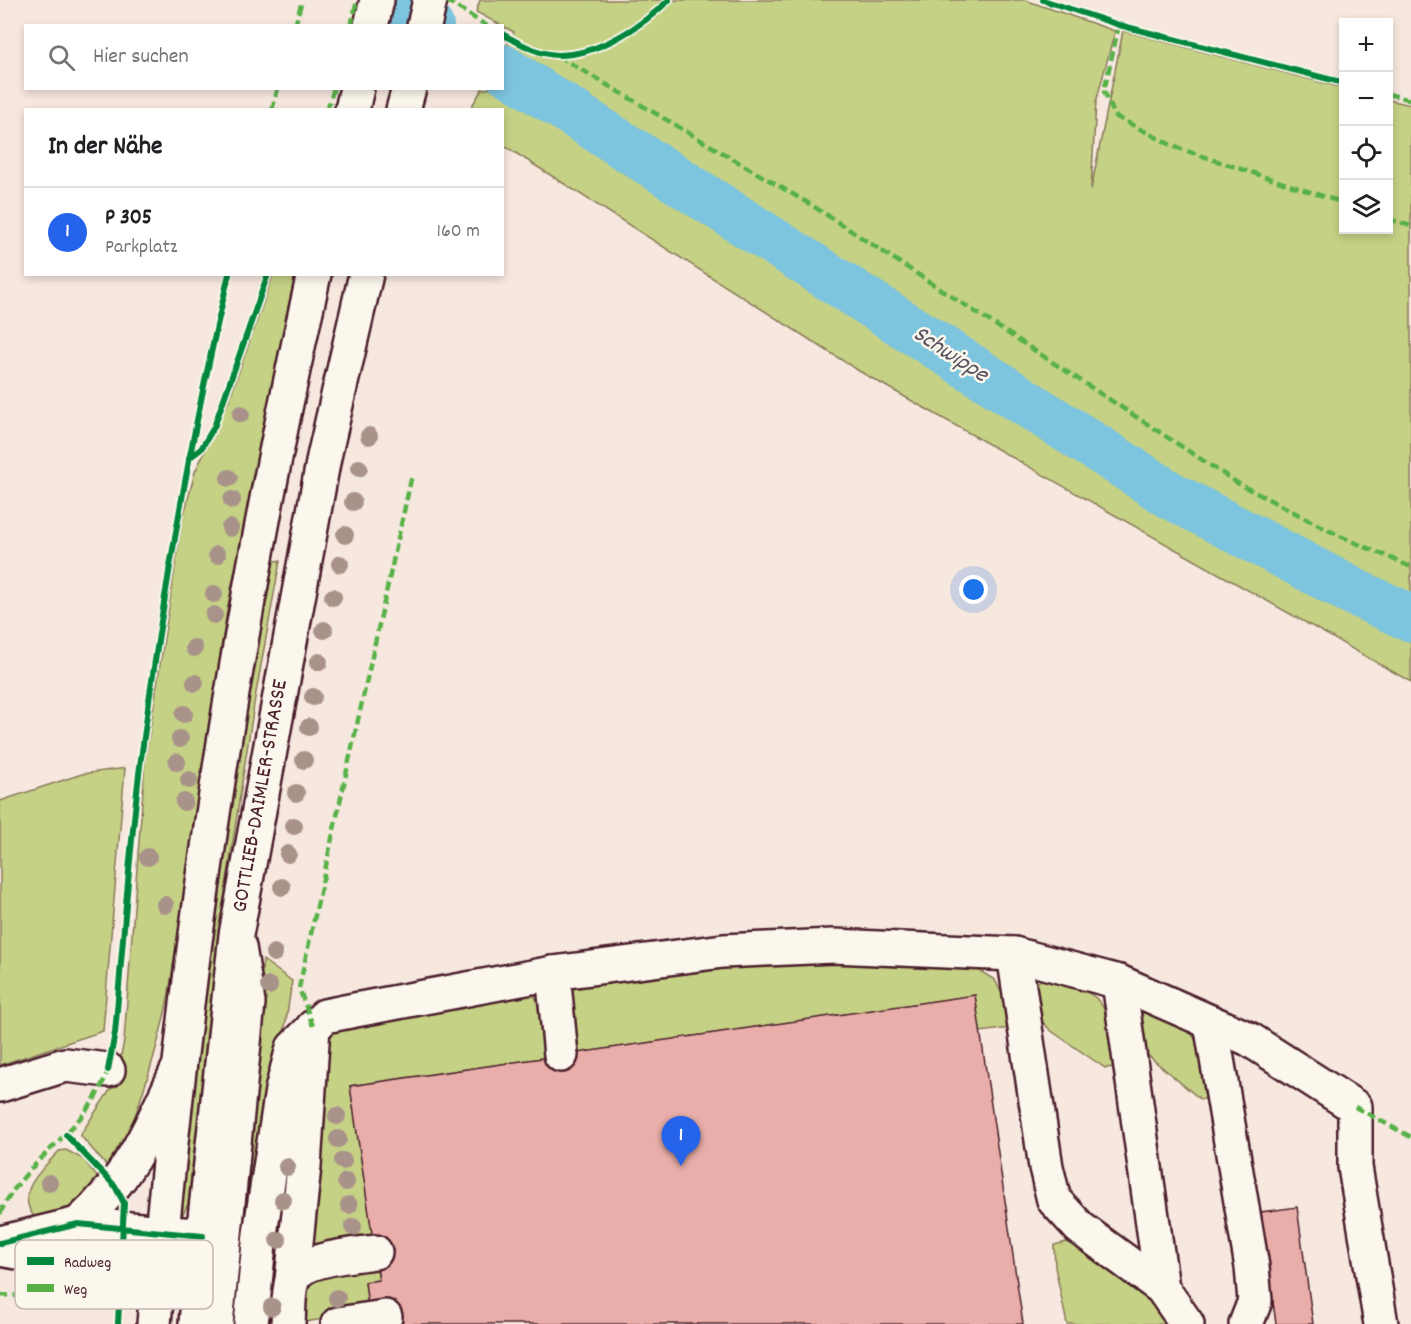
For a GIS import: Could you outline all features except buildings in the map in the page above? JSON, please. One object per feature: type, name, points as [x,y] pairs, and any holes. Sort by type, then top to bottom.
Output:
[{"type":"main road","points":[[371,24],[377,0]]},
{"type":"main road","points":[[424,24],[430,0]]},
{"type":"main road","points":[[352,108],[357,90]]},
{"type":"main road","name":"GOTTLIEB-DAIMLER-STRASSE","points":[[160,1240],[178,1069],[210,828],[255,565],[315,276]]},
{"type":"main road","name":"GOTTLIEB-DAIMLER-STRASSE","points":[[203,1240],[237,935],[324,457],[366,276]]},
{"type":"main road","points":[[216,1324],[248,1003],[237,935]]},
{"type":"main road","points":[[251,1324],[260,1234],[282,1090],[293,1048],[325,1016],[553,973],[723,951],[800,948],[919,949],[1014,954],[1119,982],[1249,1039],[1355,1107],[1355,1167],[1381,1324]]},
{"type":"main road","points":[[1014,954],[1046,1167],[1054,1200],[1080,1228],[1162,1288],[1187,1324]]},
{"type":"main road","points":[[553,973],[561,1055]]},
{"type":"main road","points":[[1119,982],[1162,1288]]},
{"type":"main road","points":[[1211,1023],[1252,1267],[1255,1301],[1246,1324]]},
{"type":"main road","points":[[288,1324],[304,1166],[313,1026]]},
{"type":"main road","points":[[0,1085],[65,1065],[108,1070]]},
{"type":"main road","points":[[78,1224],[115,1186],[139,1152],[178,1069]]},
{"type":"main road","points":[[0,1243],[78,1224],[161,1230],[203,1236]]},
{"type":"main road","points":[[0,1249],[15,1252]]},
{"type":"main road","points":[[292,1280],[303,1268],[316,1262],[375,1252]]},
{"type":"main road","name":"GOTTLIEB-DAIMLER-STRASSE","points":[[154,1324],[155,1309]]},
{"type":"main road","name":"GOTTLIEB-DAIMLER-STRASSE","points":[[196,1324],[197,1309]]},
{"type":"main road","points":[[338,1324],[385,1317]]},
{"type":"green space","points":[[480,0],[1025,0],[1115,31],[1096,102],[1091,189],[1123,31],[1339,87],[1339,234],[1393,234],[1393,101],[1411,105],[1411,682],[859,371],[504,146],[504,108],[471,108],[481,90],[504,90],[504,50],[514,32],[504,27],[504,24],[499,24],[476,12]]},
{"type":"green space","points":[[273,276],[295,276],[227,610],[169,993],[145,1086],[125,1145],[112,1172],[81,1136],[116,1081],[124,1041],[145,762],[182,522],[195,472],[229,400]]},
{"type":"green space","points":[[268,560],[280,561],[255,698],[223,906],[188,1204],[181,1218],[178,1218],[197,1019]]},
{"type":"green space","points":[[125,768],[103,1031],[0,1065],[0,801],[82,774]]},
{"type":"green space","points":[[263,960],[292,981],[240,1324],[223,1324]]},
{"type":"green space","points":[[865,960],[975,968],[995,980],[1003,996],[1010,1028],[980,1032],[975,995],[572,1054],[568,987],[703,966]]},
{"type":"green space","points":[[1044,978],[1083,990],[1102,1005],[1110,1028],[1116,1067],[1105,1068],[1050,1030],[1040,1019],[1034,985]]},
{"type":"green space","points":[[532,993],[540,1004],[549,1057],[350,1086],[374,1246],[310,1256],[323,1042],[331,1032],[343,1027]]},
{"type":"green space","points":[[1144,1011],[1153,1011],[1188,1029],[1196,1040],[1202,1054],[1206,1099],[1200,1099],[1144,1052],[1139,1017]]},
{"type":"green space","points":[[66,1150],[83,1159],[103,1184],[74,1208],[36,1219],[27,1200],[28,1191],[38,1174],[59,1151]]},
{"type":"green space","points":[[1066,1242],[1096,1260],[1161,1307],[1167,1324],[1067,1324],[1055,1267],[1054,1245]]},
{"type":"green space","points":[[377,1267],[378,1280],[365,1283],[368,1306],[383,1310],[297,1323],[307,1276]]},
{"type":"waterway","name":"Schwippe","points":[[385,0],[427,24]]},
{"type":"waterway","name":"Schwippe","points":[[504,69],[1172,496],[1356,593],[1411,618]]},
{"type":"marked path","points":[[296,24],[302,0]]},
{"type":"marked path","points":[[351,24],[357,0]]},
{"type":"marked path","points":[[446,0],[484,24]]},
{"type":"marked path","points":[[1119,25],[1104,91],[1115,116],[1175,147],[1339,201]]},
{"type":"marked path","points":[[558,56],[813,206],[1239,484],[1340,536],[1411,567]]},
{"type":"marked path","points":[[273,108],[277,90]]},
{"type":"marked path","points":[[328,108],[333,90]]},
{"type":"marked path","points":[[1393,95],[1411,100]]},
{"type":"marked path","points":[[1393,221],[1411,226]]},
{"type":"marked path","points":[[313,1026],[299,988],[412,475]]},
{"type":"marked path","points":[[0,1214],[25,1175],[89,1107],[101,1087],[109,1065]]},
{"type":"marked path","points":[[1355,1107],[1411,1137]]},
{"type":"marked path","points":[[0,1295],[15,1296]]},
{"type":"cycle path","points":[[504,35],[544,53],[574,54],[604,44],[633,29],[669,0]]},
{"type":"cycle path","points":[[1043,0],[1119,25],[1339,82]]},
{"type":"cycle path","points":[[108,1070],[115,1033],[136,799],[158,642],[178,519],[229,276]]},
{"type":"cycle path","points":[[189,458],[201,449],[214,427],[267,276]]},
{"type":"cycle path","points":[[66,1135],[115,1186],[124,1203],[122,1240]]},
{"type":"cycle path","points":[[0,1243],[78,1224],[203,1236]]},
{"type":"cycle path","points":[[118,1324],[119,1309]]},
{"type":"place","name":"P 305","points":[[681,1166]]}]
